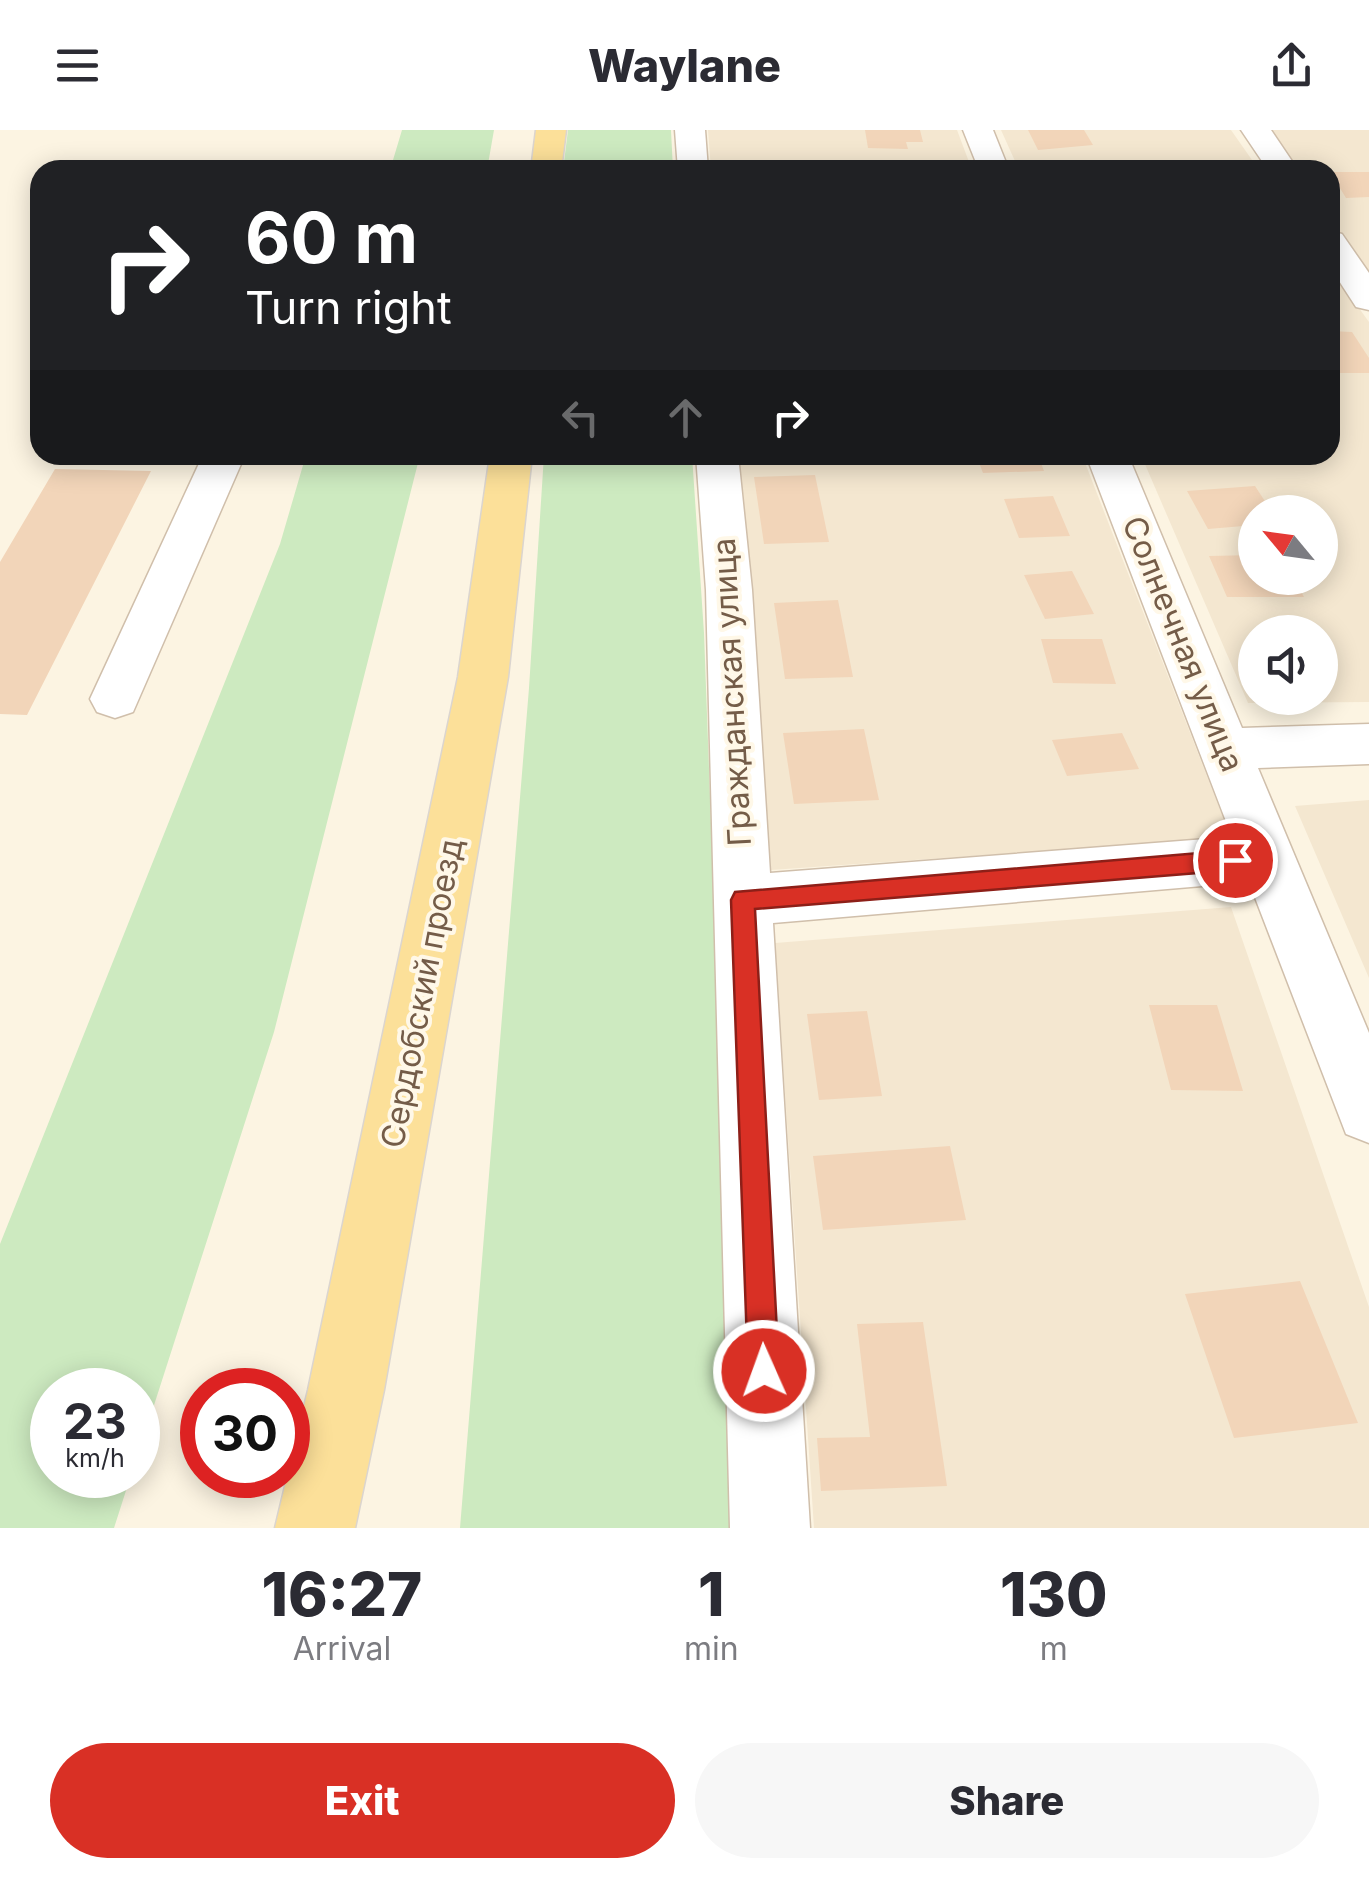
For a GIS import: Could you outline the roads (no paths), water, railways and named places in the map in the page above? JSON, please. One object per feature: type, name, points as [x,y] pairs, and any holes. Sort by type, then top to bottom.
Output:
[{"type":"main road","points":[[548,160],[552,130]]},
{"type":"main road","name":"Сердобский проезд","points":[[315,1528],[346,1390],[479,696],[509,465]]},
{"type":"street","points":[[690,130],[692,160]]},
{"type":"street","points":[[978,130],[990,160]]},
{"type":"street","points":[[1256,130],[1276,160]]},
{"type":"street","points":[[1340,255],[1369,299]]},
{"type":"street","points":[[115,700],[220,465]]},
{"type":"street","name":"Гражданская улица","points":[[718,465],[728,590],[770,1528]]},
{"type":"street","name":"Солнечная улица","points":[[1111,465],[1369,1111]]},
{"type":"street","points":[[1224,749],[1369,744]]},
{"type":"street","points":[[743,900],[1200,865],[1270,856]]}]
